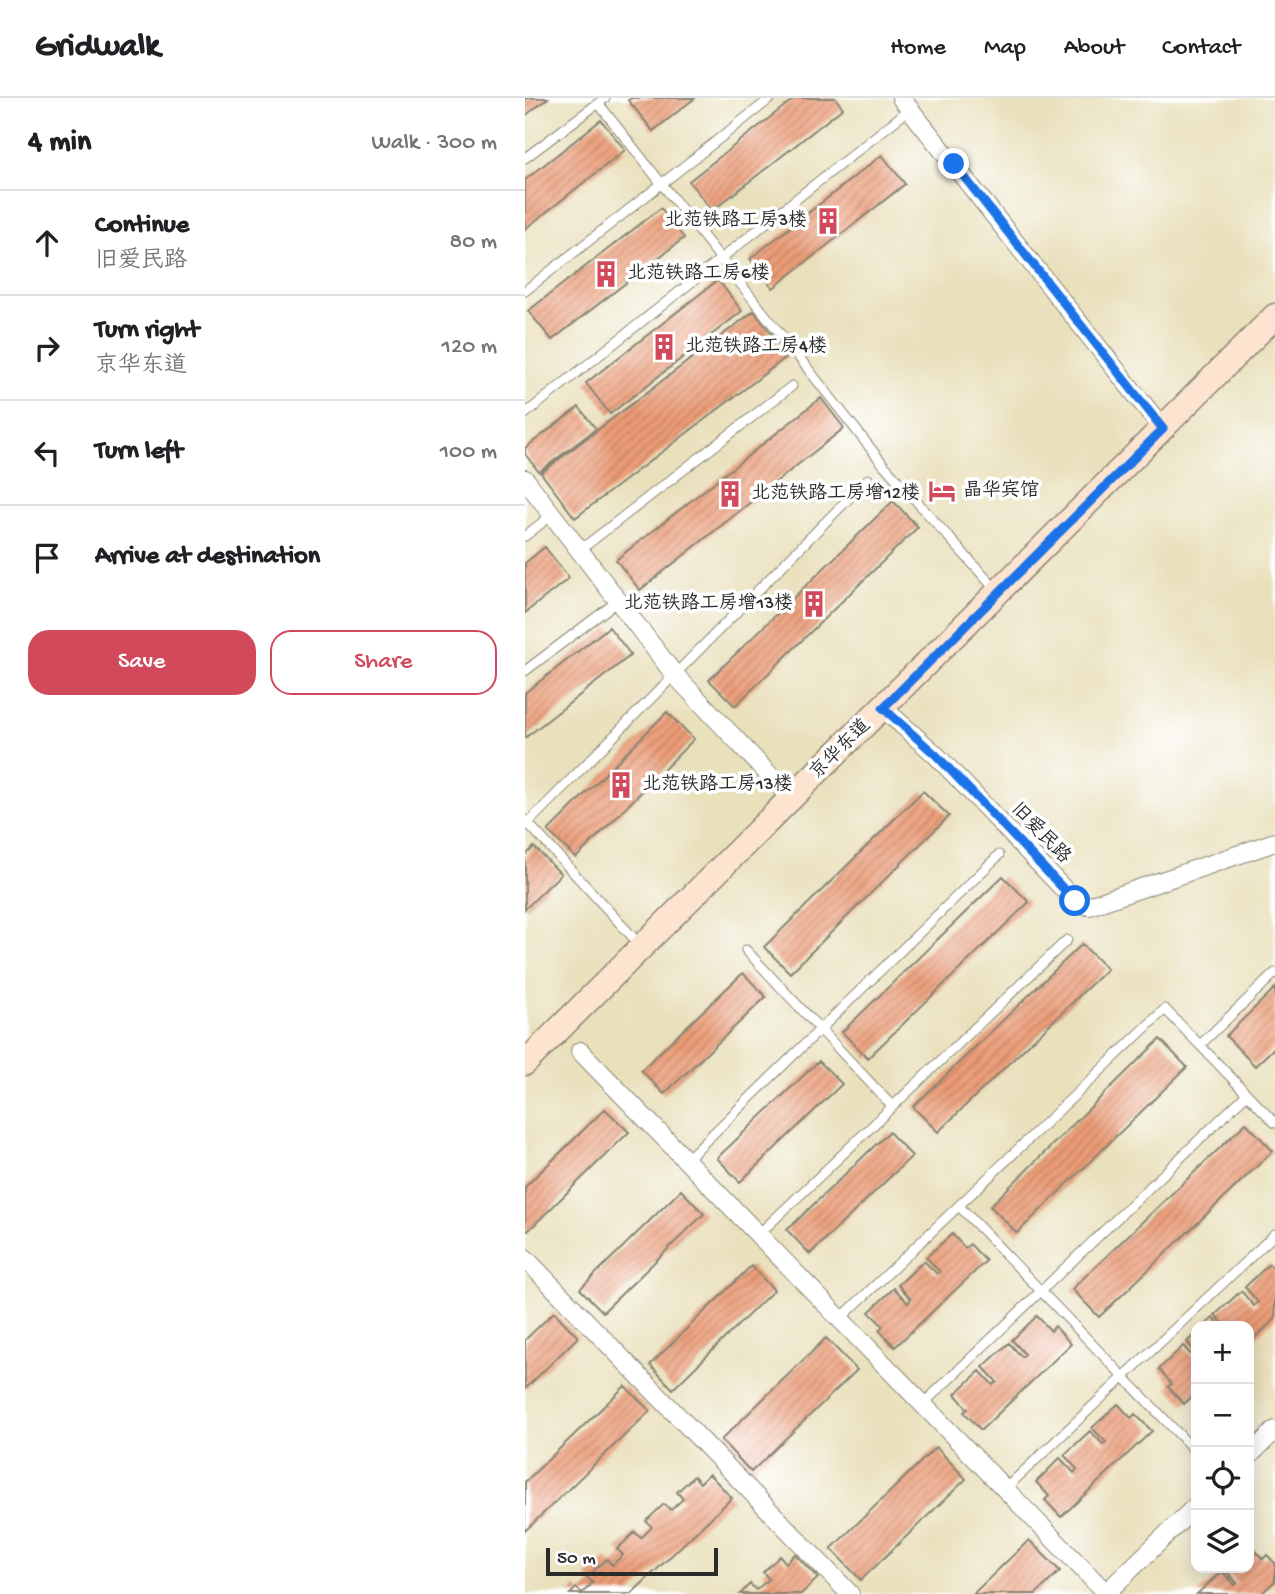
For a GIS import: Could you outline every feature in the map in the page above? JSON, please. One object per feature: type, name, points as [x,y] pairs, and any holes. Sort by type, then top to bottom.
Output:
[{"type":"main road","name":"京华东道","points":[[525,1063],[1275,316]]},
{"type":"street","points":[[906,103],[1163,429]]},
{"type":"street","points":[[525,479],[674,674],[792,799]]},
{"type":"street","name":"旧爱民路","points":[[883,708],[936,755],[1075,901],[1082,904],[1089,906],[1275,842]]},
{"type":"street","points":[[580,1051],[1106,1593],[1192,1510]]},
{"type":"street","points":[[525,1258],[850,1594]]},
{"type":"street","points":[[1254,1451],[1275,1430]]},
{"type":"lane","points":[[525,291],[771,98]]},
{"type":"lane","points":[[525,158],[601,100],[883,464],[999,593]]},
{"type":"lane","points":[[525,414],[722,258],[906,103]]},
{"type":"lane","points":[[580,550],[792,386]]},
{"type":"lane","points":[[642,947],[526,823],[868,479]]},
{"type":"lane","points":[[525,536],[553,514]]},
{"type":"lane","points":[[525,671],[619,600]]},
{"type":"lane","points":[[686,1160],[999,855]]},
{"type":"lane","points":[[759,1234],[1067,940]]},
{"type":"lane","points":[[746,950],[893,1106]]},
{"type":"lane","points":[[1200,1045],[1275,973]]},
{"type":"lane","points":[[840,1319],[1165,1009],[1275,1123]]},
{"type":"lane","points":[[924,1403],[1247,1094]]},
{"type":"lane","points":[[959,1206],[1191,1447]]},
{"type":"lane","points":[[1005,1489],[1275,1234]]},
{"type":"building","points":[[525,98],[548,98],[525,116]]},
{"type":"building","points":[[695,98],[653,131],[628,100]]},
{"type":"building","points":[[795,98],[835,98],[843,108],[712,211],[689,181]]},
{"type":"building","points":[[601,120],[625,150],[525,229],[525,180]]},
{"type":"building","name":"北范铁路工房3楼","points":[[882,155],[905,184],[773,288],[750,259]]},
{"type":"building","name":"北范铁路工房6楼","points":[[661,208],[684,238],[552,340],[528,311]]},
{"type":"building","name":"北范铁路工房4楼","points":[[718,280],[742,311],[610,414],[586,383]]},
{"type":"building","points":[[754,311],[788,356],[575,518],[541,473]]},
{"type":"building","name":"北范铁路工房增12楼","points":[[821,398],[844,428],[640,590],[616,560]]},
{"type":"building","points":[[579,407],[596,429],[539,472],[525,454],[525,448]]},
{"type":"building","name":"北范铁路工房增13楼","points":[[893,501],[918,527],[735,706],[709,680]]},
{"type":"building","points":[[545,547],[569,578],[525,613],[525,563]]},
{"type":"building","points":[[609,627],[631,655],[525,738],[525,693]]},
{"type":"building","name":"北范铁路工房13楼","points":[[667,712],[694,739],[576,858],[548,831]]},
{"type":"building","points":[[923,791],[949,816],[790,973],[764,947]]},
{"type":"building","points":[[534,847],[561,874],[525,909],[525,856]]},
{"type":"building","points":[[1003,876],[1029,902],[868,1058],[842,1032]]},
{"type":"building","points":[[1082,944],[1107,969],[938,1132],[913,1107]]},
{"type":"building","points":[[743,973],[766,997],[664,1094],[641,1070]]},
{"type":"building","points":[[1275,988],[1275,1047],[1255,1066],[1226,1036]]},
{"type":"building","points":[[1160,1039],[1187,1067],[1017,1233],[990,1206]]},
{"type":"building","points":[[819,1061],[842,1084],[740,1182],[717,1158]]},
{"type":"building","points":[[605,1109],[629,1132],[528,1231],[525,1229],[525,1187]]},
{"type":"building","points":[[1246,1123],[1273,1151],[1099,1317],[1072,1289]]},
{"type":"building","points":[[889,1132],[912,1156],[810,1254],[787,1230]]},
{"type":"building","points":[[681,1190],[704,1214],[603,1312],[580,1289]]},
{"type":"building","points":[[952,1234],[965,1248],[970,1244],[986,1261],[895,1347],[879,1330],[883,1326],[869,1312],[894,1288],[908,1303],[911,1299],[898,1285],[924,1261],[937,1274],[940,1272],[926,1257]]},
{"type":"building","points":[[1269,1264],[1275,1270],[1275,1319],[1254,1338],[1254,1321],[1221,1321],[1215,1315],[1241,1291],[1254,1306],[1258,1302],[1245,1287]]},
{"type":"building","points":[[751,1266],[774,1290],[673,1389],[650,1365]]},
{"type":"building","points":[[554,1312],[578,1337],[525,1389],[525,1340]]},
{"type":"building","points":[[1037,1316],[1051,1331],[1055,1326],[1071,1344],[981,1430],[964,1412],[968,1409],[955,1394],[980,1371],[993,1385],[997,1382],[983,1367],[1009,1343],[1022,1357],[1025,1354],[1012,1340]]},
{"type":"building","points":[[826,1338],[857,1370],[751,1472],[721,1440]]},
{"type":"building","points":[[1183,1346],[1191,1355],[1191,1398],[1184,1404],[1168,1387],[1172,1384],[1159,1369]]},
{"type":"building","points":[[625,1386],[650,1411],[525,1531],[525,1482]]},
{"type":"building","points":[[1118,1404],[1131,1418],[1135,1414],[1152,1431],[1061,1517],[1045,1500],[1049,1496],[1036,1482],[1060,1458],[1074,1473],[1077,1469],[1064,1455],[1090,1431],[1103,1444],[1106,1442],[1092,1428]]},
{"type":"building","points":[[936,1447],[966,1479],[861,1580],[831,1549]]},
{"type":"building","points":[[709,1474],[732,1498],[631,1594],[570,1594],[576,1588],[582,1593],[593,1583],[587,1577],[607,1559],[612,1565],[623,1555],[617,1549],[635,1532],[641,1538],[652,1527],[646,1521],[664,1504],[671,1510],[683,1499],[677,1492],[694,1476],[700,1483]]},
{"type":"building","points":[[1029,1540],[1060,1571],[1036,1594],[973,1594]]},
{"type":"building","points":[[1254,1549],[1263,1559],[1267,1555],[1275,1563],[1275,1581],[1261,1594],[1197,1594],[1220,1573],[1224,1573],[1235,1585],[1237,1583],[1228,1573],[1254,1573]]},
{"type":"building","points":[[795,1554],[818,1578],[801,1594],[740,1594],[750,1584],[756,1590],[769,1579],[763,1572],[780,1556],[786,1563]]},
{"type":"place","name":"北范铁路工房3楼","points":[[828,221]]},
{"type":"place","name":"北范铁路工房6楼","points":[[606,274]]},
{"type":"place","name":"北范铁路工房4楼","points":[[664,347]]},
{"type":"place","name":"晶华宾馆","points":[[942,491]]},
{"type":"place","name":"北范铁路工房增12楼","points":[[730,494]]},
{"type":"place","name":"北范铁路工房增13楼","points":[[814,604]]},
{"type":"place","name":"北范铁路工房13楼","points":[[621,785]]},
{"type":"route","points":[[954,164],[1163,429],[883,708],[936,755],[1075,901]]}]
